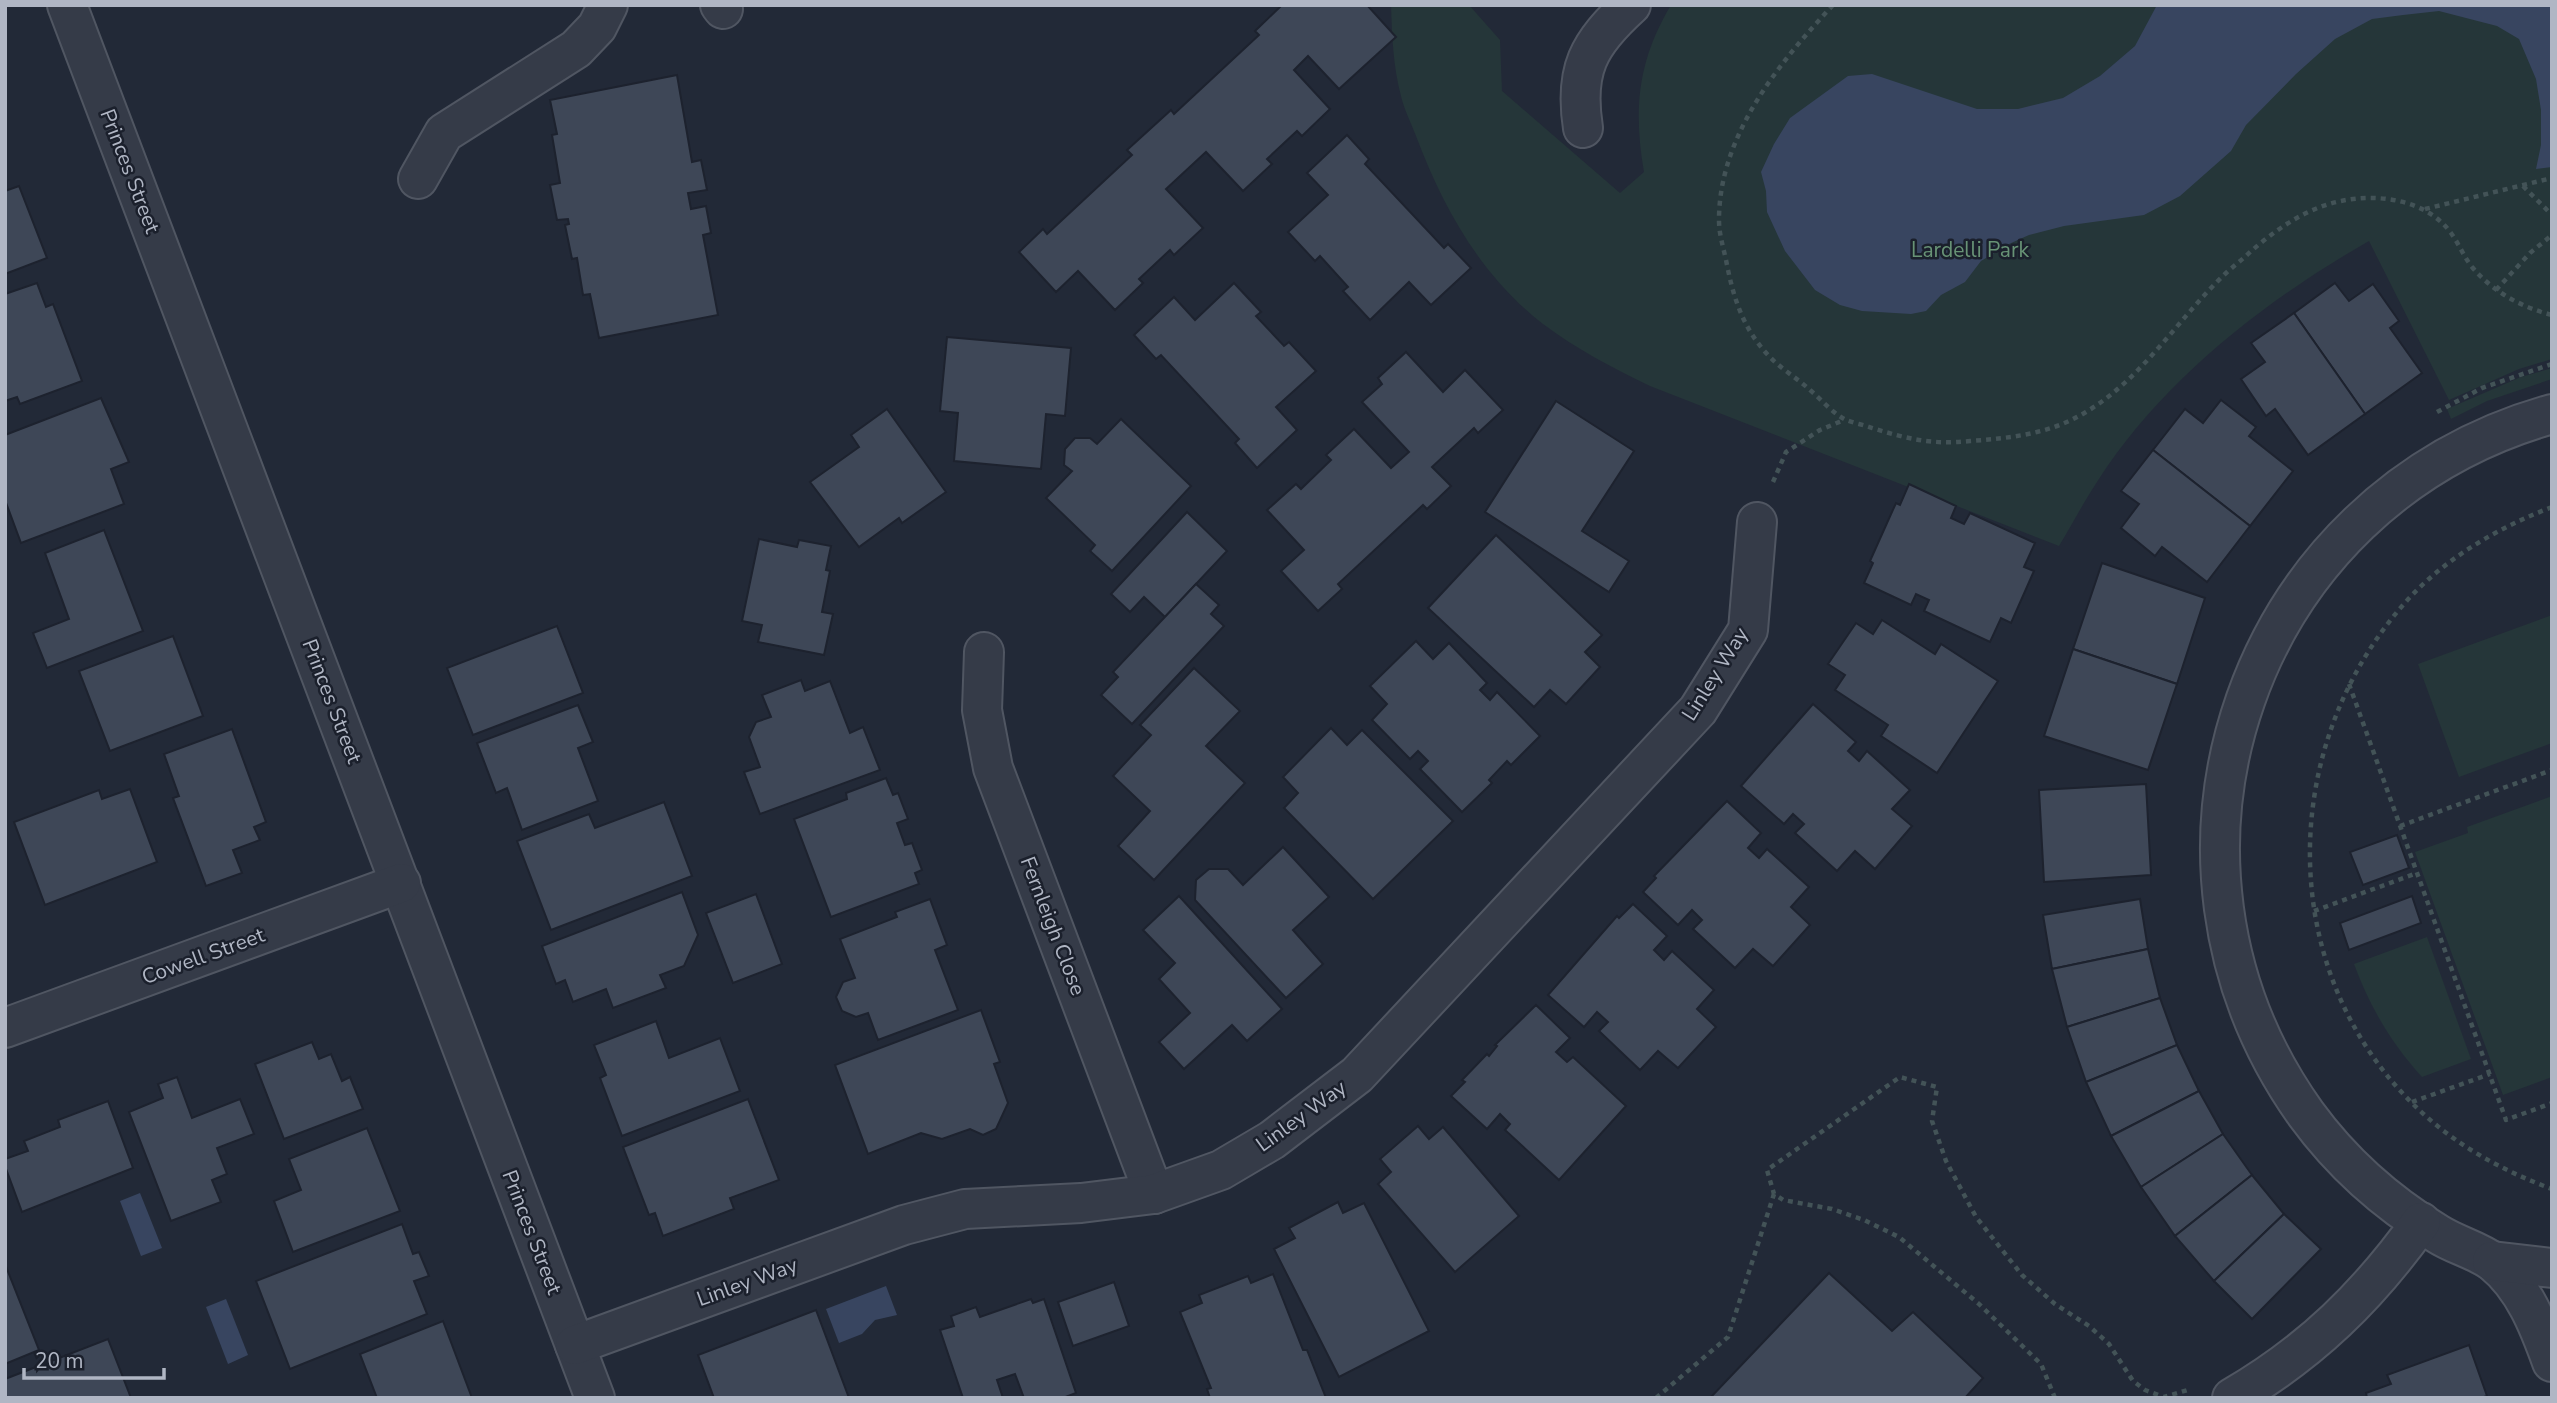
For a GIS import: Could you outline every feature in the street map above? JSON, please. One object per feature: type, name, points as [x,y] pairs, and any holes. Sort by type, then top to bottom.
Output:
[{"type":"street","name":"Princes Street","points":[[67,5],[595,1398]]},
{"type":"street","points":[[418,179],[443,133],[576,49],[597,26],[608,5]]},
{"type":"street","points":[[1583,128],[1579,102],[1582,75],[1588,57],[1610,24],[1631,5]]},
{"type":"street","points":[[2552,414],[2521,422],[2467,446],[2414,476],[2368,514],[2326,557],[2290,606],[2262,658],[2240,714],[2226,773],[2220,833],[2221,892],[2231,952],[2249,1009],[2274,1064],[2306,1114],[2344,1160],[2389,1200],[2438,1234],[2492,1261],[2552,1268]]},
{"type":"street","name":"Linley Way","points":[[575,1345],[904,1225],[965,1209],[1082,1203],[1154,1194],[1221,1170],[1272,1140],[1357,1075],[1698,710],[1748,629],[1756,522]]},
{"type":"street","name":"Fernleigh Close","points":[[984,652],[982,710],[993,768],[1154,1194]]},
{"type":"street","name":"Cowell Street","points":[[5,1028],[401,883]]},
{"type":"street","points":[[2215,1392],[2301,1352],[2335,1324],[2367,1292],[2421,1222]]},
{"type":"street","points":[[2492,1261],[2524,1298],[2552,1362]]},
{"type":"path","points":[[1833,5],[1790,55],[1759,97],[1746,120],[1731,155],[1723,187],[1719,231],[1731,292],[1752,335],[1769,357],[1845,419],[1925,443],[1953,443],[2030,435],[2061,425],[2113,393],[2168,339],[2224,275],[2267,235],[2317,208],[2341,201],[2369,198],[2399,201],[2424,210],[2451,232],[2473,268],[2496,290],[2524,307],[2552,315]]},
{"type":"path","points":[[2424,210],[2552,178]]},
{"type":"path","points":[[2522,185],[2552,215]]},
{"type":"path","points":[[2496,290],[2530,253],[2552,235]]},
{"type":"path","points":[[2432,415],[2482,388],[2552,364]]},
{"type":"path","points":[[1756,522],[1786,452],[1821,430],[1845,419]]},
{"type":"path","points":[[2552,508],[2521,519],[2479,542],[2439,570],[2404,604],[2374,641],[2349,683],[2327,737],[2310,817],[2309,864],[2314,911],[2324,954],[2339,995],[2359,1033],[2384,1070],[2412,1102],[2444,1131],[2480,1156],[2518,1176],[2552,1189]]},
{"type":"path","points":[[2349,683],[2506,1120],[2552,1104]]},
{"type":"path","points":[[2400,826],[2552,770]]},
{"type":"path","points":[[2314,911],[2417,873]]},
{"type":"path","points":[[2412,1102],[2490,1074]]},
{"type":"path","points":[[1656,1398],[1728,1337],[1774,1194],[1767,1170],[1900,1077],[1937,1087],[1932,1121],[1946,1161],[1976,1217],[2022,1275],[2055,1304],[2089,1326],[2109,1344],[2133,1381],[2145,1390],[2164,1397],[2215,1392]]},
{"type":"path","points":[[1774,1194],[1783,1200],[1843,1213],[1899,1237],[1979,1304],[2041,1364],[2055,1398]]},
{"type":"green space","name":"Lardelli Park","points":[[1391,5],[1469,5],[1500,40],[1502,91],[1620,193],[1644,172],[1639,127],[1641,86],[1651,45],[1671,5],[2552,5],[2552,359],[2519,369],[2449,400],[2369,241],[2292,289],[2255,316],[2184,376],[2123,445],[2059,546],[1650,386],[1595,358],[1543,324],[1501,285],[1483,262],[1466,239],[1439,189],[1398,85]]},
{"type":"green space","points":[[2552,368],[2552,379],[2487,401],[2451,419],[2447,409],[2521,377]]},
{"type":"green space","points":[[2552,615],[2552,743],[2459,777],[2418,664]]},
{"type":"green space","points":[[2552,796],[2552,1077],[2503,1095],[2415,852],[2468,833],[2467,827]]},
{"type":"green space","points":[[2427,937],[2471,1059],[2422,1077],[2382,1024],[2354,964]]},
{"type":"water","points":[[2157,5],[2552,5],[2552,167],[2536,169],[2541,145],[2541,110],[2536,79],[2519,39],[2497,26],[2439,11],[2372,19],[2335,39],[2246,125],[2231,151],[2180,196],[2144,215],[2064,226],[2029,235],[2009,244],[1981,261],[1965,282],[1941,295],[1926,311],[1911,314],[1862,311],[1840,305],[1815,290],[1785,251],[1767,212],[1766,191],[1761,172],[1790,118],[1848,76],[1872,74],[1977,109],[2018,109],[2063,98],[2100,76],[2135,46]]},
{"type":"water","points":[[140,1193],[162,1248],[141,1256],[120,1201]]},
{"type":"water","points":[[886,1286],[897,1315],[875,1320],[862,1334],[839,1343],[826,1309]]},
{"type":"water","points":[[226,1299],[248,1355],[228,1364],[206,1307]]},
{"type":"building","points":[[1282,5],[1367,5],[1396,37],[1339,89],[1308,56],[1294,70],[1330,109],[1302,136],[1297,131],[1267,159],[1272,164],[1243,191],[1206,152],[1166,189],[1203,228],[1174,255],[1170,250],[1139,279],[1143,283],[1115,310],[1078,271],[1056,292],[1019,252],[1043,229],[1047,234],[1132,155],[1127,150],[1171,110],[1174,114],[1259,35],[1255,31]]},
{"type":"building","points":[[677,75],[692,162],[701,160],[707,190],[688,193],[691,209],[706,206],[711,233],[703,235],[718,315],[599,338],[590,294],[583,295],[577,258],[572,259],[565,225],[569,224],[568,219],[557,220],[550,185],[560,183],[552,135],[557,134],[550,100]]},
{"type":"building","points":[[1347,135],[1369,159],[1365,164],[1444,248],[1448,244],[1471,268],[1431,305],[1409,282],[1370,320],[1343,291],[1348,287],[1320,256],[1315,261],[1288,232],[1328,195],[1307,173]]},
{"type":"building","points":[[19,186],[47,258],[5,274],[5,191]]},
{"type":"building","points":[[37,283],[46,307],[53,304],[82,381],[20,404],[17,397],[5,401],[5,294]]},
{"type":"building","points":[[1234,283],[1261,312],[1256,316],[1284,346],[1289,342],[1316,371],[1276,407],[1297,430],[1257,468],[1235,443],[1239,439],[1161,355],[1156,359],[1134,335],[1174,297],[1195,320]]},
{"type":"building","points":[[2335,283],[2349,301],[2373,284],[2399,321],[2390,328],[2422,373],[2365,414],[2294,313]]},
{"type":"building","points":[[2294,313],[2365,414],[2308,455],[2275,409],[2266,416],[2241,379],[2265,362],[2251,343]]},
{"type":"building","points":[[947,337],[1071,348],[1065,416],[1046,414],[1041,469],[954,461],[958,413],[940,411]]},
{"type":"building","points":[[1406,352],[1443,392],[1465,370],[1503,410],[1478,433],[1474,428],[1432,467],[1451,486],[1427,509],[1423,505],[1338,584],[1342,589],[1318,611],[1281,571],[1304,550],[1267,510],[1296,484],[1301,489],[1331,460],[1326,455],[1354,429],[1391,468],[1409,452],[1362,402],[1382,384],[1378,378]]},
{"type":"building","points":[[101,398],[129,462],[111,469],[124,504],[21,543],[5,500],[5,435]]},
{"type":"building","points":[[2221,400],[2256,427],[2249,436],[2293,471],[2250,526],[2153,450],[2185,409],[2203,423]]},
{"type":"building","points":[[1556,401],[1634,451],[1582,531],[1629,561],[1609,592],[1485,512]]},
{"type":"building","points":[[887,409],[946,492],[902,523],[899,518],[859,547],[810,482],[859,447],[851,435]]},
{"type":"building","points":[[1121,419],[1191,486],[1112,571],[1090,551],[1095,545],[1046,498],[1072,471],[1064,465],[1065,449],[1075,438],[1090,438],[1097,444]]},
{"type":"building","points":[[2153,450],[2250,526],[2207,582],[2162,547],[2155,556],[2121,528],[2139,504],[2121,491]]},
{"type":"building","points":[[1909,484],[1956,506],[1951,518],[1964,524],[1970,513],[2035,543],[2024,567],[2034,571],[2011,623],[2001,618],[1990,642],[1924,611],[1929,600],[1916,594],[1911,605],[1864,583],[1873,563],[1870,561],[1896,503],[1900,505]]},
{"type":"building","points":[[1187,512],[1227,551],[1165,617],[1144,597],[1130,612],[1111,594]]},
{"type":"building","points":[[104,530],[143,631],[47,668],[33,633],[69,619],[45,553]]},
{"type":"building","points":[[1496,535],[1602,635],[1585,652],[1600,667],[1566,704],[1550,690],[1534,707],[1428,608]]},
{"type":"building","points":[[759,539],[797,547],[799,540],[831,546],[826,570],[830,571],[822,612],[833,614],[824,655],[758,642],[762,625],[742,621]]},
{"type":"building","points":[[2102,563],[2205,598],[2177,684],[2073,649]]},
{"type":"building","points":[[1196,584],[1219,605],[1211,614],[1224,626],[1132,724],[1101,695],[1118,677],[1113,672]]},
{"type":"building","points":[[1882,620],[1935,654],[1941,644],[1998,681],[1937,773],[1881,736],[1888,725],[1835,690],[1845,675],[1828,664],[1856,623],[1873,634]]},
{"type":"building","points":[[557,626],[583,693],[473,735],[447,668]]},
{"type":"building","points":[[173,636],[203,716],[110,751],[79,671]]},
{"type":"building","points":[[1416,641],[1433,659],[1449,643],[1487,683],[1480,690],[1490,700],[1497,692],[1540,736],[1511,765],[1507,761],[1489,780],[1492,783],[1462,812],[1420,769],[1428,761],[1418,751],[1410,759],[1372,720],[1387,704],[1370,686]]},
{"type":"building","points":[[2073,649],[2177,684],[2148,770],[2044,736]]},
{"type":"building","points":[[1194,668],[1240,711],[1206,746],[1245,783],[1154,880],[1118,846],[1150,811],[1113,776],[1151,735],[1140,725]]},
{"type":"building","points":[[801,680],[805,691],[830,681],[850,733],[863,727],[880,770],[760,814],[744,772],[760,767],[749,737],[756,722],[771,717],[762,695]]},
{"type":"building","points":[[1813,704],[1856,742],[1848,751],[1859,761],[1867,751],[1910,790],[1892,809],[1912,826],[1875,869],[1855,851],[1837,871],[1795,833],[1804,824],[1793,814],[1784,824],[1741,786]]},
{"type":"building","points":[[578,705],[593,742],[578,748],[598,801],[522,830],[507,788],[496,793],[477,743]]},
{"type":"building","points":[[1331,728],[1347,745],[1362,730],[1453,821],[1373,899],[1284,808],[1298,793],[1283,777]]},
{"type":"building","points":[[232,729],[266,822],[254,827],[260,840],[233,850],[242,873],[206,886],[173,798],[179,796],[164,754]]},
{"type":"building","points":[[886,778],[893,795],[898,793],[908,819],[897,823],[905,845],[912,843],[922,870],[915,873],[919,884],[831,917],[794,819],[847,799],[846,793]]},
{"type":"building","points":[[2146,784],[2151,875],[2044,882],[2039,790]]},
{"type":"building","points":[[130,789],[157,862],[45,905],[14,822],[99,790],[102,799]]},
{"type":"building","points":[[1727,801],[1761,833],[1748,848],[1759,858],[1767,849],[1809,887],[1791,907],[1810,925],[1773,966],[1753,949],[1735,968],[1693,929],[1702,920],[1692,910],[1678,925],[1643,892],[1656,878],[1654,876]]},
{"type":"building","points":[[664,802],[692,876],[551,930],[517,841],[589,814],[595,828]]},
{"type":"building","points":[[2397,835],[2409,868],[2363,885],[2350,852]]},
{"type":"building","points":[[1283,847],[1329,897],[1293,930],[1323,964],[1286,998],[1195,900],[1196,880],[1209,869],[1228,869],[1243,885]]},
{"type":"building","points":[[682,892],[698,935],[684,966],[660,975],[666,988],[613,1008],[606,989],[573,1002],[565,980],[556,984],[542,946]]},
{"type":"building","points":[[756,894],[782,964],[733,983],[706,913]]},
{"type":"building","points":[[1179,896],[1282,1009],[1247,1041],[1232,1025],[1184,1069],[1159,1042],[1190,1013],[1159,979],[1175,963],[1143,930]]},
{"type":"building","points":[[2412,896],[2421,923],[2349,950],[2340,923]]},
{"type":"building","points":[[930,899],[947,945],[935,950],[958,1010],[878,1040],[868,1013],[856,1017],[842,1011],[836,997],[843,982],[855,978],[840,939],[897,917],[895,912]]},
{"type":"building","points":[[2140,899],[2148,949],[2052,969],[2043,915]]},
{"type":"building","points":[[1633,904],[1667,936],[1654,950],[1664,960],[1672,951],[1714,990],[1697,1009],[1716,1027],[1678,1068],[1658,1051],[1640,1070],[1599,1031],[1608,1022],[1597,1012],[1584,1027],[1548,995],[1617,916],[1619,918]]},
{"type":"building","points":[[2148,949],[2160,998],[2067,1027],[2052,969]]},
{"type":"building","points":[[2160,998],[2177,1045],[2086,1082],[2067,1027]]},
{"type":"building","points":[[1536,1005],[1570,1038],[1556,1052],[1567,1062],[1573,1057],[1626,1106],[1559,1180],[1505,1130],[1510,1124],[1500,1114],[1487,1129],[1451,1096],[1465,1082],[1462,1080],[1487,1054],[1489,1056],[1497,1046],[1495,1045]]},
{"type":"building","points":[[981,1010],[1000,1062],[994,1064],[1008,1103],[996,1129],[983,1135],[970,1129],[942,1139],[921,1133],[868,1154],[835,1065]]},
{"type":"building","points":[[656,1021],[669,1058],[720,1038],[740,1091],[622,1136],[600,1078],[606,1075],[594,1045]]},
{"type":"building","points":[[312,1042],[319,1059],[331,1054],[342,1081],[350,1077],[363,1109],[284,1139],[255,1064]]},
{"type":"building","points":[[2177,1045],[2199,1091],[2111,1136],[2086,1082]]},
{"type":"building","points":[[177,1077],[192,1118],[240,1099],[254,1134],[217,1148],[227,1174],[212,1180],[221,1202],[171,1221],[129,1112],[163,1098],[158,1084]]},
{"type":"building","points":[[2199,1091],[2223,1134],[2141,1187],[2111,1136]]},
{"type":"building","points":[[748,1099],[779,1180],[730,1198],[734,1209],[663,1236],[655,1213],[649,1215],[623,1147]]},
{"type":"building","points":[[108,1101],[133,1168],[22,1212],[5,1166],[5,1159],[28,1151],[24,1141],[60,1127],[58,1120]]},
{"type":"building","points":[[1418,1126],[1429,1139],[1443,1127],[1519,1216],[1455,1272],[1378,1184],[1391,1172],[1380,1159]]},
{"type":"building","points":[[367,1128],[400,1211],[293,1252],[274,1201],[301,1190],[289,1159]]},
{"type":"building","points":[[2223,1134],[2252,1175],[2175,1236],[2141,1187]]},
{"type":"building","points":[[2252,1175],[2284,1214],[2214,1281],[2175,1236]]},
{"type":"building","points":[[1338,1202],[1343,1213],[1364,1203],[1429,1331],[1339,1377],[1274,1249],[1295,1238],[1289,1228]]},
{"type":"building","points":[[2284,1214],[2321,1249],[2252,1319],[2214,1281]]},
{"type":"building","points":[[402,1224],[413,1254],[419,1252],[429,1276],[414,1281],[427,1314],[290,1369],[256,1281]]},
{"type":"building","points":[[5,1264],[39,1350],[5,1364]]},
{"type":"building","points":[[1829,1273],[1892,1331],[1913,1312],[1983,1378],[1965,1398],[1710,1398]]},
{"type":"building","points":[[1273,1274],[1303,1350],[1307,1350],[1326,1398],[1210,1398],[1207,1389],[1211,1388],[1180,1312],[1202,1303],[1199,1295],[1248,1276],[1251,1283]]},
{"type":"building","points":[[1114,1282],[1129,1326],[1073,1346],[1058,1302]]},
{"type":"building","points":[[1031,1299],[1033,1303],[1044,1299],[1076,1393],[1063,1398],[1024,1398],[1015,1374],[997,1380],[1003,1398],[963,1398],[940,1330],[954,1326],[951,1316],[976,1307],[980,1317]]},
{"type":"building","points":[[816,1310],[849,1398],[714,1398],[698,1355]]},
{"type":"building","points":[[443,1321],[472,1398],[377,1398],[360,1354]]},
{"type":"building","points":[[108,1339],[131,1398],[5,1398],[5,1379]]},
{"type":"building","points":[[2469,1345],[2487,1396],[2367,1398],[2366,1393],[2391,1384],[2387,1375]]}]
